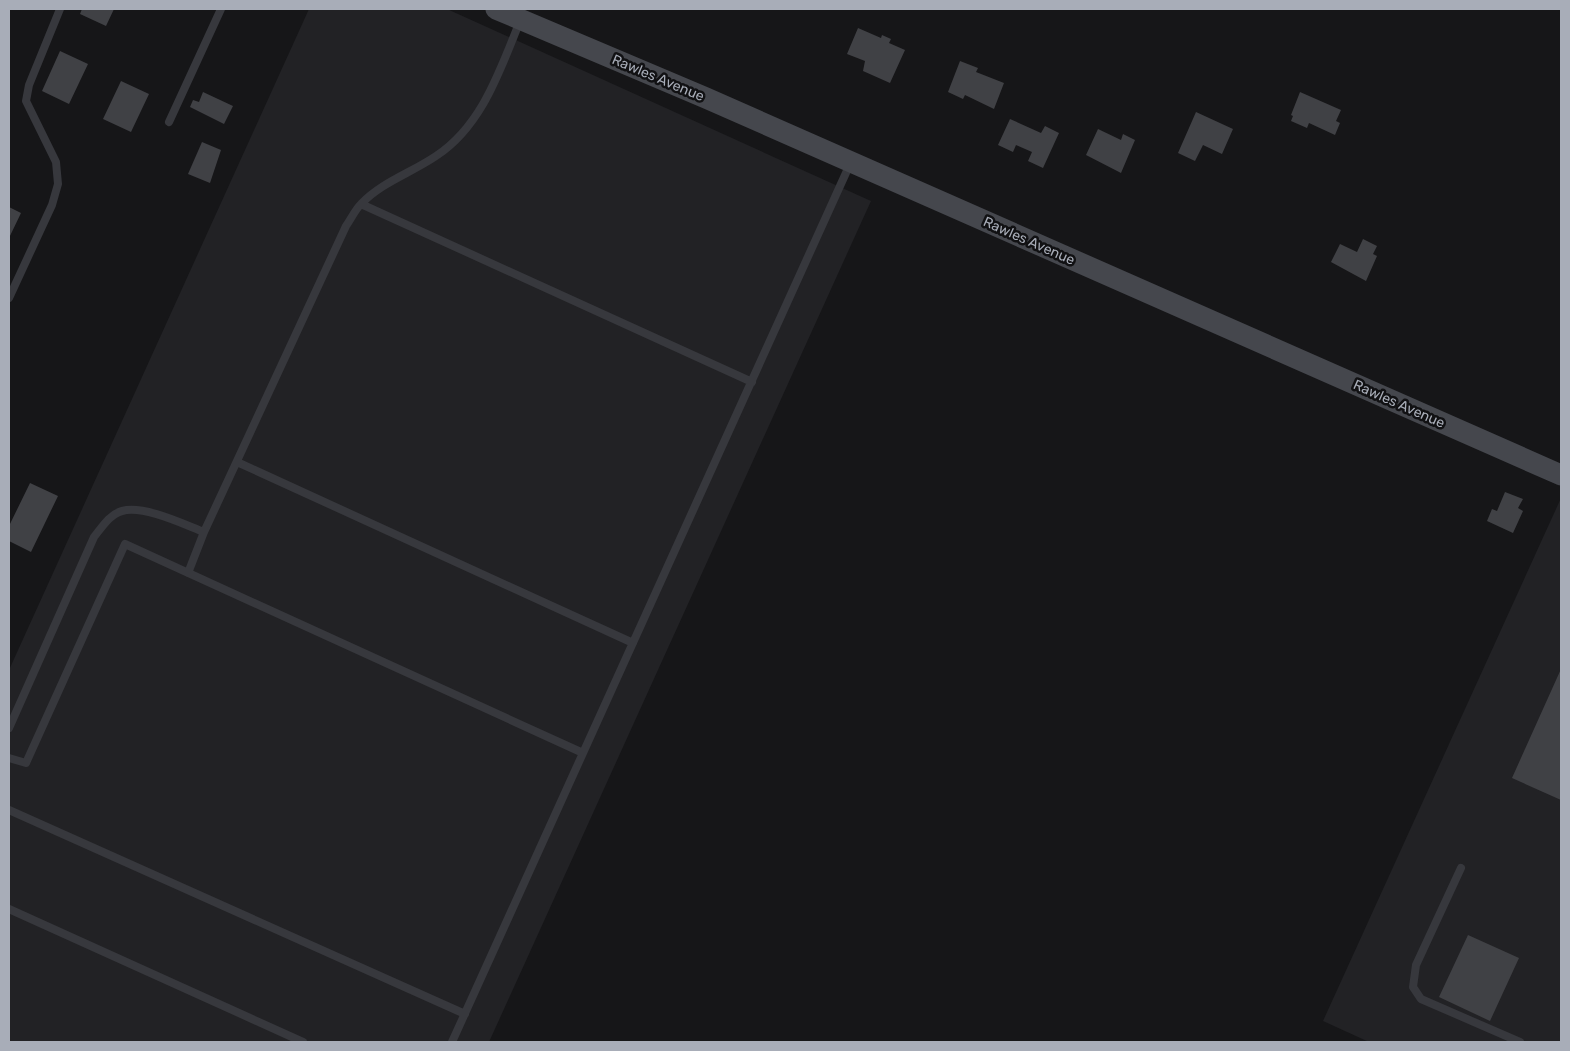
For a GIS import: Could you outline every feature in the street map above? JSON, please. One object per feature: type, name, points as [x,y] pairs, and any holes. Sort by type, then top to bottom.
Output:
[{"type":"street","name":"Rawles Avenue","points":[[496,9],[851,162],[1561,475]]},
{"type":"lane","points":[[9,298],[52,205],[58,184],[56,162],[26,101],[29,84],[60,9]]},
{"type":"lane","points":[[169,122],[222,9]]},
{"type":"lane","points":[[188,573],[204,532],[346,226],[361,204],[387,183],[437,156],[466,129],[486,100],[520,20]]},
{"type":"lane","points":[[452,1042],[851,162]]},
{"type":"lane","points":[[361,204],[752,382]]},
{"type":"lane","points":[[236,462],[633,643]]},
{"type":"lane","points":[[9,728],[94,537],[107,520],[121,511],[139,510],[204,532]]},
{"type":"lane","points":[[9,758],[26,763],[125,544],[583,753]]},
{"type":"lane","points":[[9,810],[465,1014]]},
{"type":"lane","points":[[1461,868],[1416,965],[1413,986],[1421,1000],[1520,1042]]},
{"type":"lane","points":[[9,909],[303,1042]]},
{"type":"shaded area","points":[[309,9],[447,9],[871,201],[489,1042],[9,1042],[9,670]]},
{"type":"shaded area","points":[[1561,498],[1561,1042],[1369,1042],[1323,1021]]},
{"type":"building","points":[[82,9],[114,9],[106,26],[80,14]]},
{"type":"building","points":[[858,28],[881,38],[882,35],[891,39],[889,43],[905,50],[890,83],[863,71],[865,61],[847,54]]},
{"type":"building","points":[[60,51],[88,64],[69,104],[42,91]]},
{"type":"building","points":[[960,61],[978,68],[976,72],[1004,83],[994,109],[965,95],[963,99],[948,92]]},
{"type":"building","points":[[121,81],[149,94],[131,132],[103,119]]},
{"type":"building","points":[[203,92],[233,106],[224,124],[190,107],[193,100],[199,102]]},
{"type":"building","points":[[1300,92],[1341,110],[1336,121],[1340,123],[1335,135],[1309,123],[1307,128],[1291,121],[1293,116],[1291,115]]},
{"type":"building","points":[[1196,112],[1233,129],[1222,154],[1203,145],[1195,161],[1178,153]]},
{"type":"building","points":[[1010,119],[1041,133],[1045,126],[1059,133],[1043,168],[1028,161],[1032,152],[1016,145],[1013,152],[998,145]]},
{"type":"building","points":[[1098,129],[1121,140],[1123,134],[1135,140],[1121,173],[1086,155]]},
{"type":"building","points":[[202,142],[221,150],[210,183],[188,174]]},
{"type":"building","points":[[9,207],[21,213],[9,238]]},
{"type":"building","points":[[1363,239],[1377,246],[1373,254],[1377,256],[1366,281],[1331,262],[1340,244],[1357,252]]},
{"type":"building","points":[[30,483],[58,496],[31,552],[9,541],[9,526]]},
{"type":"building","points":[[1505,492],[1523,499],[1518,508],[1523,511],[1513,533],[1487,521],[1492,509],[1497,511]]},
{"type":"building","points":[[1561,669],[1561,800],[1512,778]]},
{"type":"building","points":[[1468,935],[1519,958],[1490,1021],[1439,997]]}]
